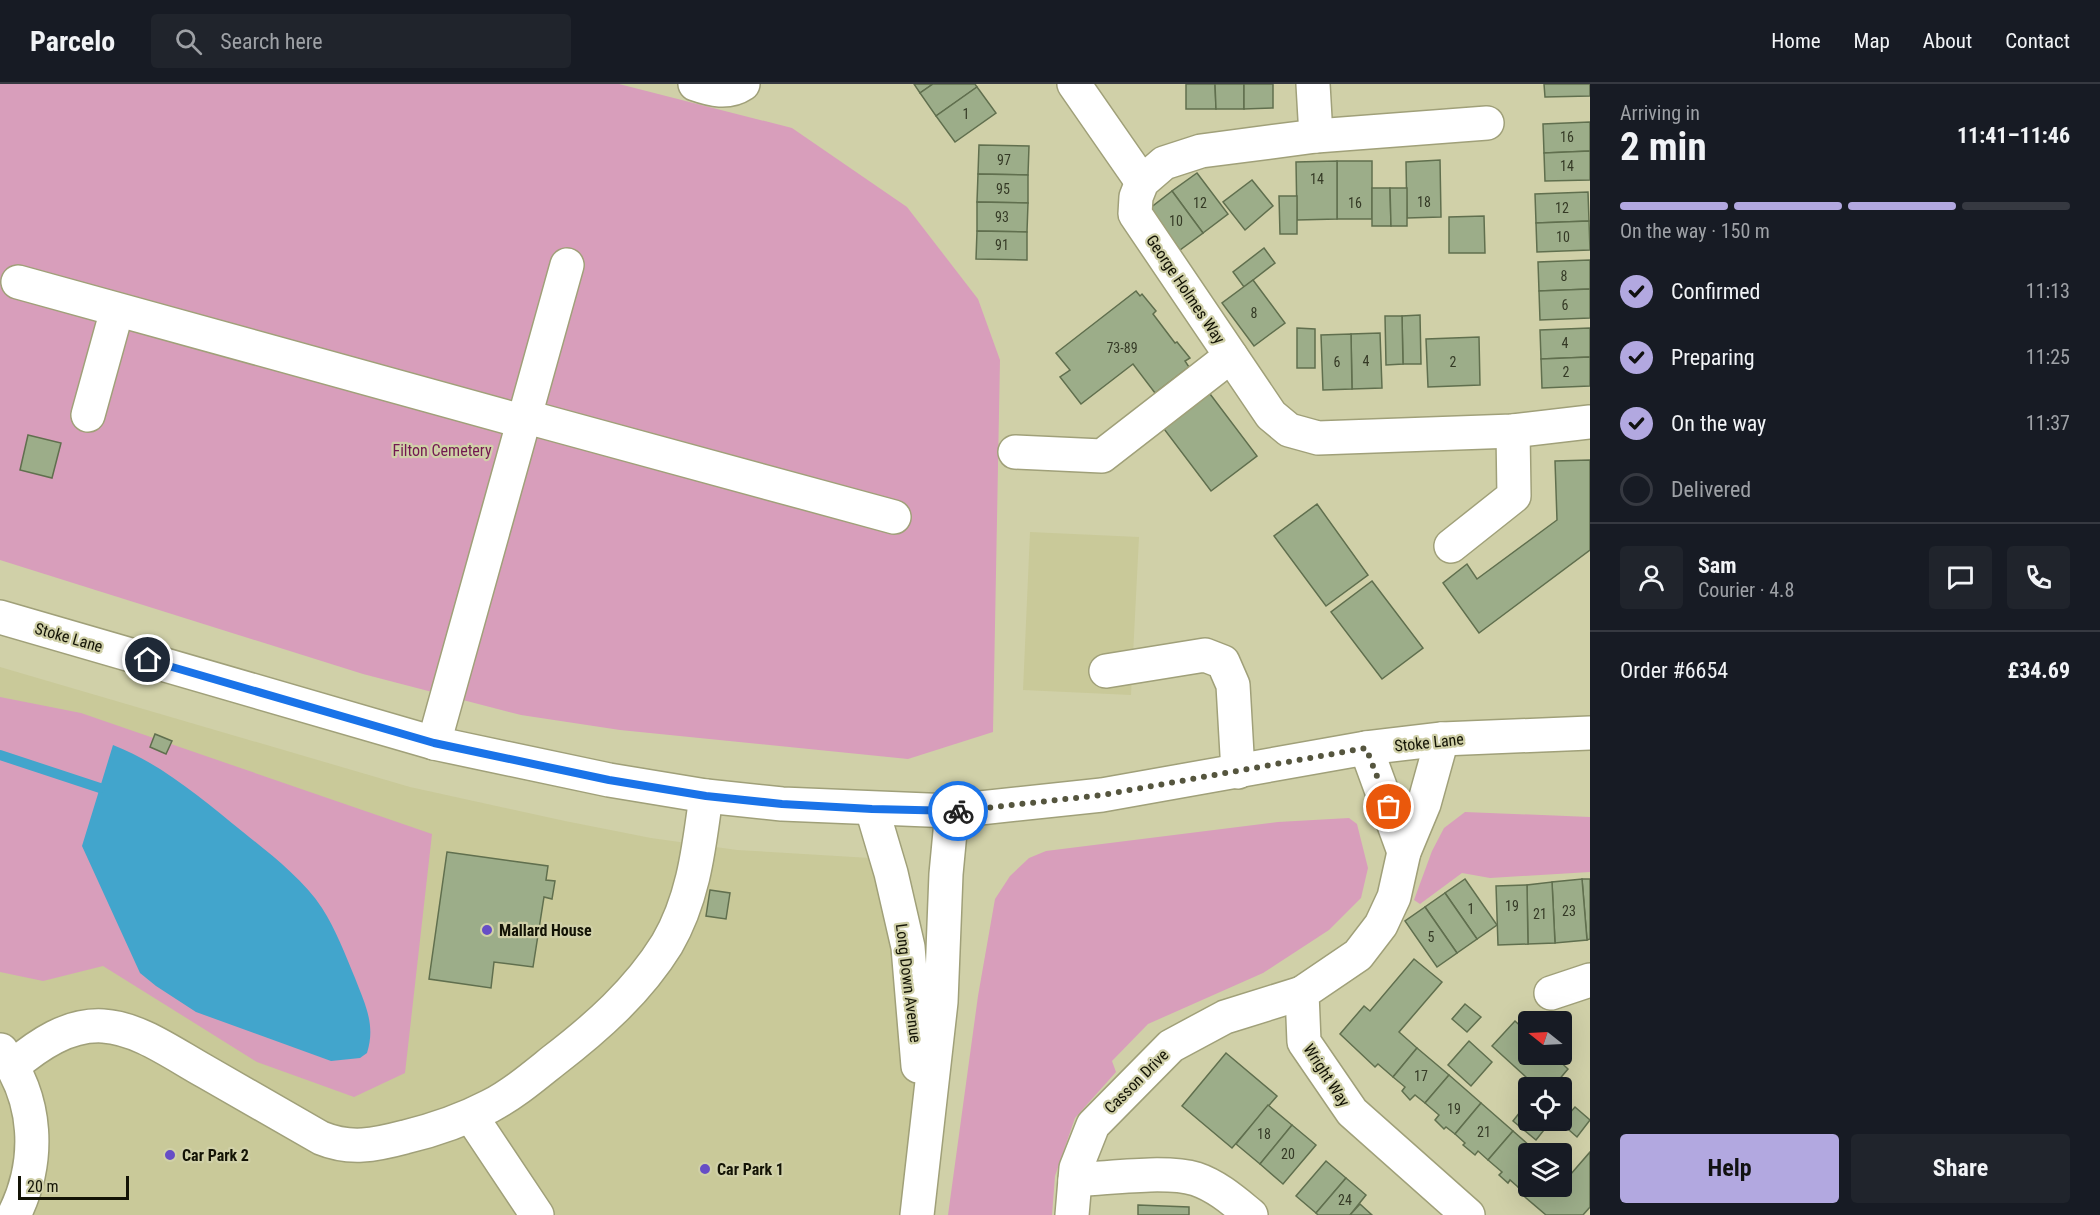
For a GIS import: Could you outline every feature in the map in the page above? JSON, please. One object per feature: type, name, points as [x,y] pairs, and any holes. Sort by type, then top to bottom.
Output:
[{"type":"street","points":[[695,84],[709,89],[733,90],[743,84]]},
{"type":"street","points":[[1074,84],[1142,182],[1164,163],[1201,151],[1316,136],[1487,123]]},
{"type":"street","points":[[1313,84],[1316,136]]},
{"type":"street","name":"George Holmes Way","points":[[1142,182],[1136,197],[1135,214],[1271,414],[1289,430],[1318,438],[1513,430],[1590,422]]},
{"type":"street","points":[[434,743],[526,420],[567,265]]},
{"type":"street","points":[[18,282],[894,517]]},
{"type":"street","points":[[88,415],[117,310]]},
{"type":"street","points":[[1015,452],[1102,456],[1232,356]]},
{"type":"street","points":[[1451,546],[1514,496],[1513,430]]},
{"type":"street","name":"Stoke Lane","points":[[0,617],[434,743],[609,780],[706,796],[782,804],[952,811],[1102,795],[1366,748],[1442,739],[1590,733]]},
{"type":"street","points":[[1106,671],[1205,655],[1223,662],[1233,685],[1238,772]]},
{"type":"street","points":[[1302,993],[1358,955],[1381,925],[1394,897],[1404,852],[1424,804],[1442,739]]},
{"type":"street","points":[[1366,748],[1404,852]]},
{"type":"street","points":[[14,1215],[23,1196],[30,1166],[32,1143],[30,1117],[24,1091],[7,1057],[34,1049],[71,1030],[104,1026],[146,1039],[321,1138],[337,1144],[374,1145],[428,1131],[479,1129],[520,1088],[587,1035],[616,1007],[648,971],[667,944],[691,889],[706,796]]},
{"type":"street","name":"Long Down Avenue","points":[[872,809],[891,873],[908,947],[917,1028],[923,1161]]},
{"type":"street","name":"Long Down Avenue","points":[[917,1215],[941,1002],[946,874],[952,811]]},
{"type":"street","points":[[1551,993],[1590,980]]},
{"type":"street","name":"Casson Drive","points":[[1072,1215],[1076,1168],[1093,1125],[1171,1046],[1225,1017],[1302,993]]},
{"type":"street","name":"Wright Way","points":[[1302,993],[1304,1042],[1352,1112],[1468,1215]]},
{"type":"street","points":[[479,1129],[532,1209]]},
{"type":"street","points":[[1075,1180],[1169,1175],[1197,1179],[1225,1194],[1251,1215]]},
{"type":"shaded area","points":[[1030,532],[1139,537],[1131,695],[1023,690]]},
{"type":"shaded area","points":[[0,667],[410,787],[565,821],[651,838],[737,850],[887,859],[917,1028],[917,1215],[0,1215]]},
{"type":"green space","name":"Filton Cemetery","points":[[0,84],[619,84],[792,128],[907,207],[978,299],[1000,360],[993,732],[908,759],[620,730],[521,715],[363,674],[0,560]]},
{"type":"green space","points":[[0,697],[81,713],[432,834],[405,1073],[354,1097],[257,1062],[103,966],[43,981],[0,972]]},
{"type":"green space","points":[[1465,812],[1590,817],[1590,872],[1490,878],[1462,873],[1420,904],[1414,900],[1432,851],[1444,828]]},
{"type":"green space","points":[[1349,818],[1357,824],[1368,868],[1361,898],[1329,930],[1263,973],[1148,1024],[1112,1061],[1116,1072],[1075,1118],[1055,1176],[1052,1215],[948,1215],[978,996],[995,899],[1010,876],[1029,858],[1046,851],[1278,822]]},
{"type":"water","points":[[113,745],[165,772],[197,795],[296,877],[314,897],[336,933],[366,1006],[370,1024],[367,1053],[360,1058],[331,1061],[196,1012],[140,973],[82,846]]},
{"type":"building","points":[[914,84],[933,84],[920,93]]},
{"type":"building","points":[[933,84],[975,84],[977,87],[936,116],[920,93]]},
{"type":"building","points":[[1186,84],[1215,84],[1216,109],[1186,109]]},
{"type":"building","points":[[1215,84],[1244,84],[1244,109],[1216,109]]},
{"type":"building","points":[[1244,84],[1273,84],[1273,108],[1244,109]]},
{"type":"building","points":[[1544,84],[1590,84],[1590,96],[1545,97]]},
{"type":"building","points":[[977,87],[996,113],[955,142],[936,116]]},
{"type":"building","points":[[1590,122],[1590,151],[1544,153],[1543,124]]},
{"type":"building","points":[[979,145],[1029,146],[1028,175],[978,174]]},
{"type":"building","points":[[1590,151],[1590,180],[1545,181],[1544,153]]},
{"type":"building","points":[[1440,160],[1441,217],[1407,218],[1406,162]]},
{"type":"building","points":[[1337,161],[1372,161],[1372,219],[1337,219]]},
{"type":"building","points":[[1337,161],[1337,219],[1297,220],[1296,162]]},
{"type":"building","points":[[1197,173],[1228,214],[1203,233],[1172,191]]},
{"type":"building","points":[[978,174],[1028,175],[1028,203],[977,202]]},
{"type":"building","points":[[1252,180],[1273,206],[1245,230],[1223,202]]},
{"type":"building","points":[[1372,188],[1390,188],[1391,226],[1372,226]]},
{"type":"building","points":[[1390,188],[1407,188],[1407,226],[1391,226]]},
{"type":"building","points":[[1172,191],[1203,233],[1180,250],[1149,209]]},
{"type":"building","points":[[1588,192],[1589,221],[1536,223],[1535,194]]},
{"type":"building","points":[[1279,196],[1297,196],[1297,234],[1280,234]]},
{"type":"building","points":[[977,202],[1028,203],[1027,232],[977,231]]},
{"type":"building","points":[[1484,216],[1485,253],[1449,253],[1449,217]]},
{"type":"building","points":[[1589,221],[1590,250],[1537,252],[1536,223]]},
{"type":"building","points":[[977,231],[1027,232],[1027,260],[976,259]]},
{"type":"building","points":[[1264,248],[1275,263],[1244,287],[1233,272]]},
{"type":"building","points":[[1590,260],[1590,289],[1539,291],[1538,262]]},
{"type":"building","points":[[1253,280],[1285,323],[1254,346],[1222,303]]},
{"type":"building","points":[[1590,289],[1590,318],[1540,320],[1539,291]]},
{"type":"building","points":[[1136,291],[1140,296],[1142,294],[1156,311],[1153,314],[1175,343],[1177,342],[1190,358],[1185,361],[1189,367],[1155,393],[1133,364],[1081,404],[1060,377],[1070,370],[1056,353]]},
{"type":"building","points":[[1420,315],[1421,364],[1403,364],[1402,316]]},
{"type":"building","points":[[1385,316],[1402,316],[1403,364],[1386,365]]},
{"type":"building","points":[[1297,328],[1315,329],[1315,368],[1297,368]]},
{"type":"building","points":[[1590,328],[1590,357],[1541,359],[1540,330]]},
{"type":"building","points":[[1380,333],[1382,388],[1352,389],[1351,334]]},
{"type":"building","points":[[1351,334],[1352,389],[1323,390],[1321,335]]},
{"type":"building","points":[[1479,337],[1480,385],[1428,387],[1426,339]]},
{"type":"building","points":[[1590,357],[1590,386],[1542,388],[1541,359]]},
{"type":"building","points":[[1204,386],[1257,456],[1211,491],[1158,421]]},
{"type":"building","points":[[28,435],[61,443],[52,478],[20,470]]},
{"type":"building","points":[[1590,460],[1590,550],[1479,633],[1443,583],[1467,564],[1477,579],[1557,520],[1555,461]]},
{"type":"building","points":[[1317,504],[1368,575],[1326,606],[1274,536]]},
{"type":"building","points":[[1372,581],[1423,648],[1382,679],[1331,612]]},
{"type":"building","points":[[155,734],[172,741],[166,754],[150,747]]},
{"type":"building","name":"Mallard House","points":[[447,852],[548,866],[546,880],[555,881],[552,899],[544,897],[533,967],[494,962],[491,988],[429,979]]},
{"type":"building","points":[[1465,879],[1497,925],[1477,939],[1445,893]]},
{"type":"building","points":[[1582,879],[1590,879],[1590,939],[1587,940]]},
{"type":"building","points":[[1582,879],[1587,940],[1555,943],[1552,882]]},
{"type":"building","points":[[1552,882],[1555,943],[1528,944],[1527,885]]},
{"type":"building","points":[[1527,885],[1528,944],[1498,945],[1496,886]]},
{"type":"building","points":[[710,890],[730,893],[726,919],[706,916]]},
{"type":"building","points":[[1445,893],[1477,939],[1457,953],[1425,907]]},
{"type":"building","points":[[1425,907],[1457,953],[1437,967],[1405,921]]},
{"type":"building","points":[[1414,959],[1442,982],[1399,1032],[1417,1048],[1393,1077],[1378,1064],[1375,1067],[1340,1034],[1364,1006],[1370,1011]]},
{"type":"building","points":[[1465,1004],[1481,1017],[1467,1032],[1452,1019]]},
{"type":"building","points":[[1515,1021],[1518,1024],[1518,1065],[1564,1065],[1568,1069],[1561,1077],[1526,1077],[1492,1046]]},
{"type":"building","points":[[1469,1041],[1492,1062],[1471,1086],[1448,1065]]},
{"type":"building","points":[[1417,1048],[1449,1075],[1425,1103],[1415,1095],[1410,1100],[1402,1091],[1405,1087],[1393,1077]]},
{"type":"building","points":[[1226,1053],[1277,1096],[1232,1148],[1182,1106]]},
{"type":"building","points":[[1449,1075],[1481,1103],[1455,1134],[1446,1127],[1444,1129],[1435,1120],[1439,1115],[1425,1103]]},
{"type":"building","points":[[1481,1103],[1513,1131],[1488,1160],[1478,1151],[1475,1155],[1455,1134]]},
{"type":"building","points":[[1268,1105],[1292,1125],[1260,1164],[1236,1144]]},
{"type":"building","points":[[1575,1107],[1590,1120],[1577,1137],[1570,1131],[1572,1131],[1572,1110]]},
{"type":"building","points":[[1518,1115],[1518,1125],[1513,1121]]},
{"type":"building","points":[[1292,1125],[1316,1145],[1283,1184],[1260,1164]]},
{"type":"building","points":[[1513,1131],[1527,1143],[1518,1143],[1518,1187],[1510,1180],[1508,1183],[1499,1175],[1502,1172],[1488,1160]]},
{"type":"building","points":[[1525,1131],[1543,1131],[1536,1140]]},
{"type":"building","points":[[1590,1152],[1590,1207],[1583,1215],[1546,1215],[1525,1197],[1572,1197],[1572,1173]]},
{"type":"building","points":[[1326,1161],[1346,1178],[1316,1213],[1296,1196]]},
{"type":"building","points":[[1346,1178],[1366,1195],[1350,1215],[1318,1215],[1316,1213]]},
{"type":"building","points":[[1360,1204],[1372,1215],[1350,1215]]},
{"type":"building","points":[[1138,1205],[1189,1207],[1189,1215],[1138,1215]]},
{"type":"waterway","points":[[0,755],[100,788]]},
{"type":"way so far","points":[[958,811],[1102,795],[1366,748],[1389,807]]},
{"type":"place","name":"Mallard House","points":[[487,930]]},
{"type":"place","name":"Car Park 2","points":[[170,1155]]},
{"type":"place","name":"Car Park 1","points":[[705,1169]]},
{"type":"route","points":[[148,660],[434,743],[609,780],[706,796],[782,804],[958,811]]}]
